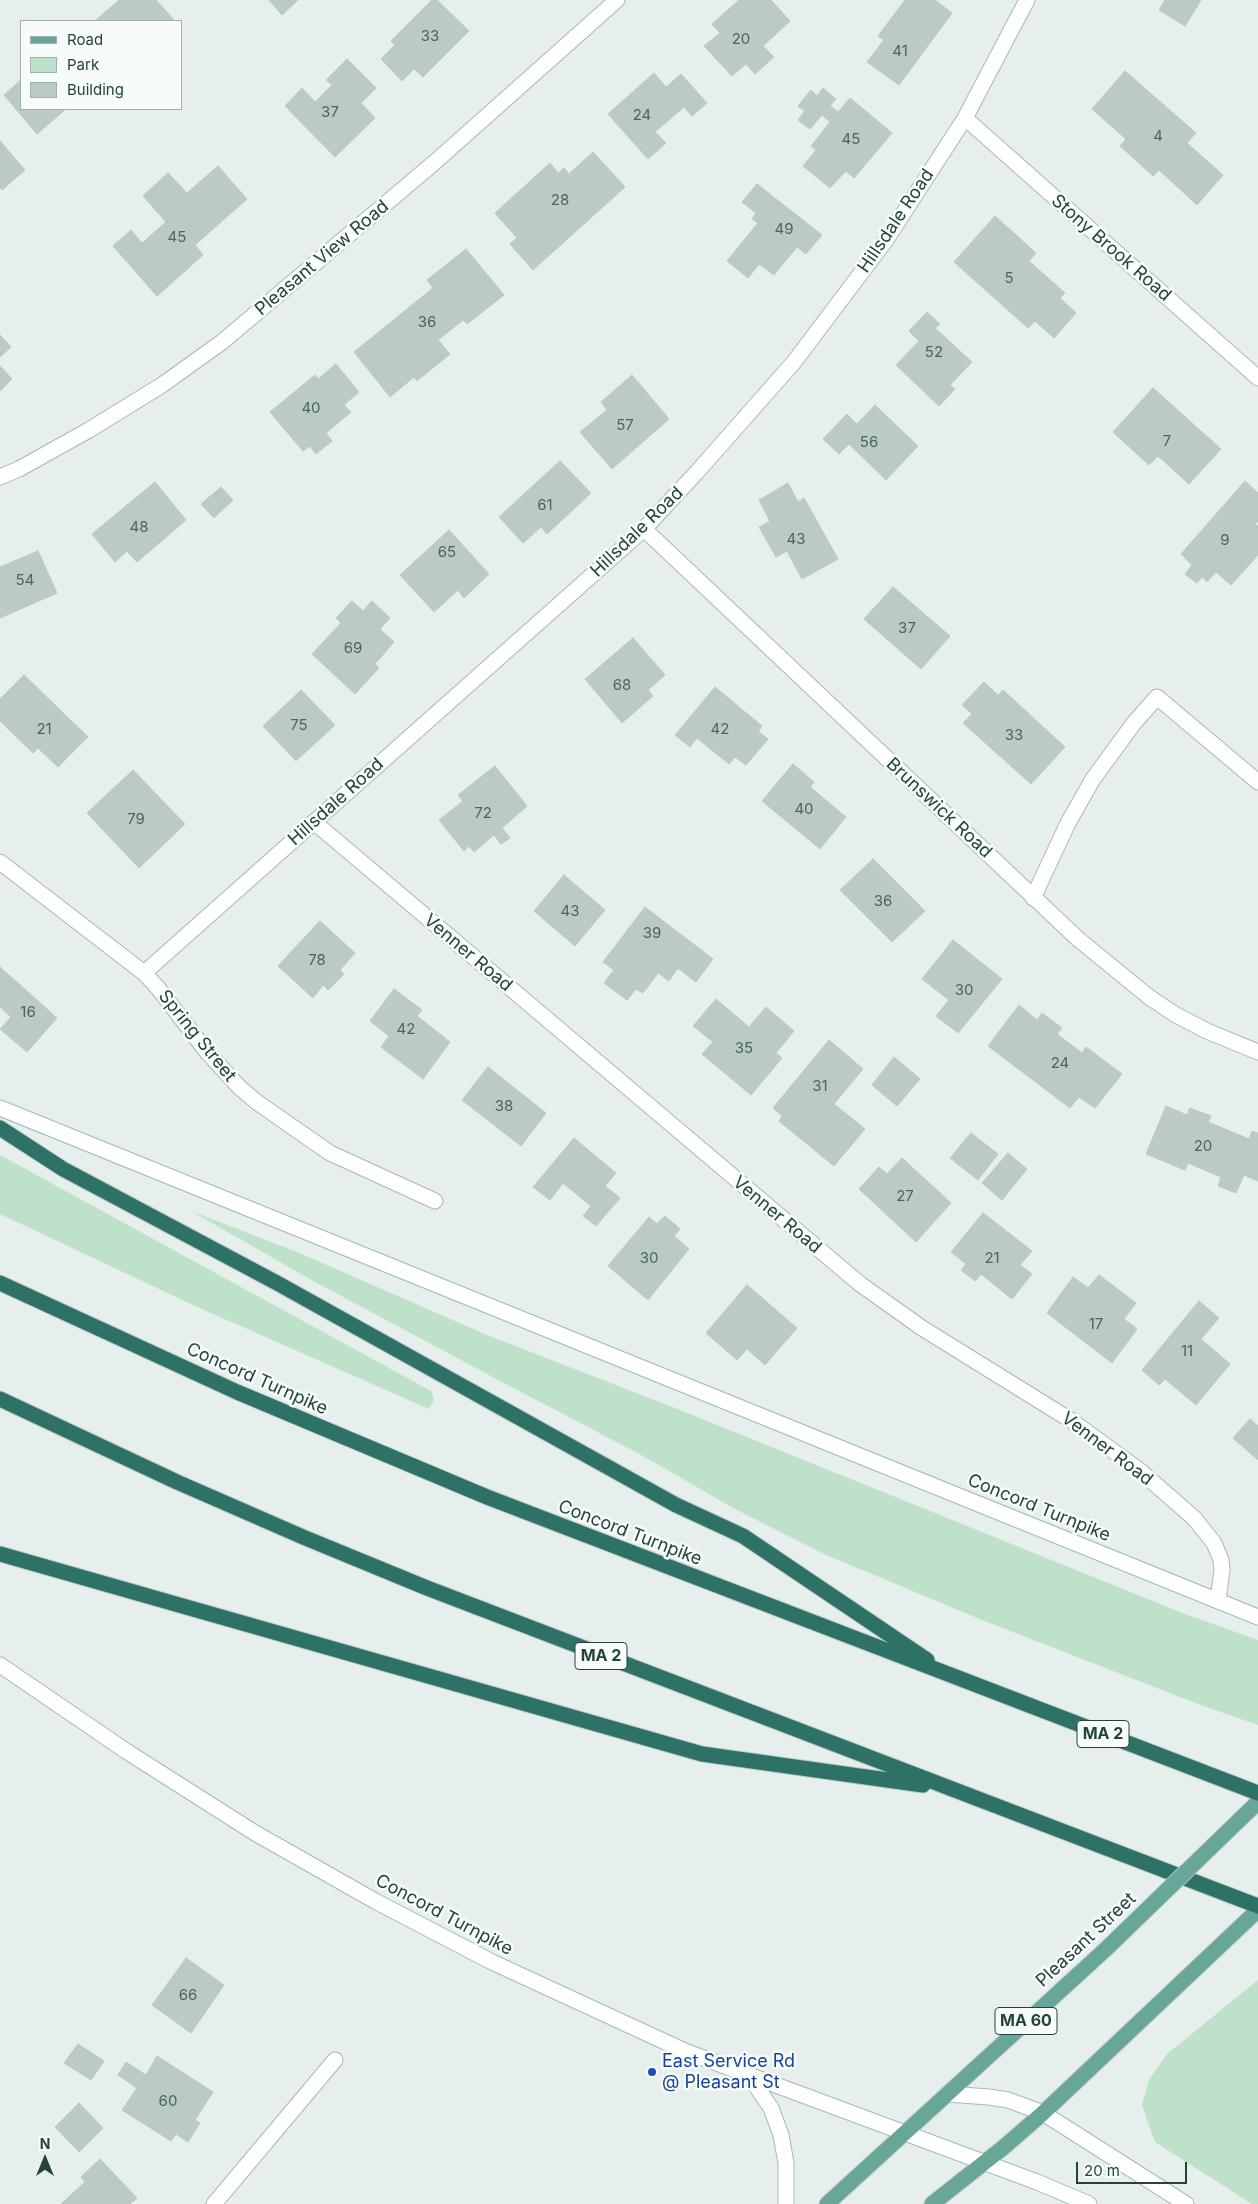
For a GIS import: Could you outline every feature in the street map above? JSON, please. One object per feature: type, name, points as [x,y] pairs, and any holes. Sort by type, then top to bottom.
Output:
[{"type":"highway","points":[[0,1128],[64,1169],[277,1283],[676,1505],[743,1536],[949,1675]]},
{"type":"highway","name":"Concord Turnpike","points":[[0,1283],[211,1380],[362,1446],[603,1543],[1258,1793]]},
{"type":"highway","name":"MA 2","points":[[0,1400],[186,1486],[427,1588],[1258,1906]]},
{"type":"highway","points":[[0,1554],[702,1754],[951,1788]]},
{"type":"main road","name":"Pleasant Street","points":[[827,2204],[1106,1949],[1258,1802]]},
{"type":"main road","points":[[932,2204],[1044,2113],[1258,1910]]},
{"type":"street","name":"Pleasant View Road","points":[[0,477],[19,469],[89,430],[162,385],[222,342],[435,162],[617,0]]},
{"type":"street","name":"Hillsdale Road","points":[[144,973],[644,530],[697,472],[794,362],[886,240],[965,118],[1027,0]]},
{"type":"street","name":"Stony Brook Road","points":[[965,118],[1258,378]]},
{"type":"street","name":"Brunswick Road","points":[[644,530],[1078,939],[1149,997],[1176,1015],[1207,1031],[1258,1052]]},
{"type":"street","points":[[1033,898],[1068,823],[1093,779],[1134,723],[1157,697],[1258,782]]},
{"type":"street","name":"Venner Road","points":[[314,822],[860,1284],[922,1328],[1080,1427],[1146,1476],[1194,1518],[1214,1543],[1221,1560],[1222,1570],[1218,1601]]},
{"type":"street","name":"Spring Street","points":[[0,862],[144,973],[158,988],[207,1052],[240,1088],[258,1103],[330,1153],[435,1201]]},
{"type":"street","name":"Concord Turnpike","points":[[0,1108],[1258,1617]]},
{"type":"street","name":"Concord Turnpike","points":[[0,1665],[186,1790],[318,1869],[517,1975],[632,2028],[745,2075],[984,2163],[1089,2204]]},
{"type":"street","points":[[214,2204],[335,2060]]},
{"type":"street","points":[[745,2075],[764,2096],[776,2120],[786,2163],[786,2204]]},
{"type":"street","points":[[947,2094],[989,2096],[1008,2100],[1044,2113],[1186,2204]]},
{"type":"green space","points":[[0,1155],[431,1391],[434,1400],[429,1409],[195,1306],[0,1214]]},
{"type":"green space","points":[[191,1211],[297,1252],[487,1335],[675,1408],[1185,1614],[1258,1640],[1258,1725],[1198,1704],[982,1620],[824,1554],[735,1509],[643,1456],[315,1282]]},
{"type":"green space","points":[[1258,1980],[1258,2204],[1252,2204],[1155,2142],[1142,2105],[1149,2080],[1167,2054]]},
{"type":"building","points":[[119,0],[156,0],[174,20],[96,20]]},
{"type":"building","points":[[269,0],[298,0],[282,15]]},
{"type":"building","points":[[432,0],[437,0],[469,31],[423,77],[414,69],[402,81],[381,59],[395,45],[391,41]]},
{"type":"building","points":[[739,0],[771,0],[790,21],[763,46],[774,57],[755,74],[746,64],[732,76],[704,46],[720,33],[712,24]]},
{"type":"building","points":[[905,0],[935,0],[952,13],[899,85],[867,62],[884,40],[878,36]]},
{"type":"building","points":[[1165,0],[1201,0],[1185,26],[1159,10]]},
{"type":"building","points":[[347,59],[376,88],[361,103],[375,118],[335,157],[285,106],[302,88],[315,102],[332,85],[326,80]]},
{"type":"building","points":[[1125,71],[1196,133],[1187,143],[1223,175],[1197,205],[1159,170],[1153,176],[1120,146],[1126,139],[1092,109]]},
{"type":"building","points":[[654,73],[666,87],[681,74],[707,103],[692,116],[684,107],[655,132],[666,143],[648,159],[608,114]]},
{"type":"building","points":[[20,81],[20,110],[65,110],[37,134],[4,95]]},
{"type":"building","points":[[823,88],[836,99],[830,106],[838,112],[850,98],[892,133],[854,178],[846,171],[830,188],[803,166],[816,150],[811,146],[830,122],[822,115],[810,129],[798,120],[805,111],[798,106],[811,90],[817,96]]},
{"type":"building","points":[[0,141],[25,170],[2,190],[0,188]]},
{"type":"building","points":[[593,152],[625,187],[533,270],[510,244],[517,238],[495,213],[550,163],[558,173],[564,168],[569,174]]},
{"type":"building","points":[[218,166],[247,199],[195,245],[203,255],[157,296],[113,246],[131,230],[142,243],[166,222],[143,196],[168,173],[187,193]]},
{"type":"building","points":[[757,184],[822,235],[806,254],[797,247],[774,275],[759,264],[748,278],[727,261],[758,223],[752,219],[756,213],[742,202]]},
{"type":"building","points":[[995,216],[1036,253],[1029,261],[1065,293],[1060,298],[1076,313],[1054,338],[1035,321],[1028,328],[954,262]]},
{"type":"building","points":[[466,249],[504,295],[467,324],[463,320],[438,340],[450,354],[417,381],[414,377],[390,397],[354,352],[433,288],[427,280]]},
{"type":"building","points":[[927,312],[940,324],[935,328],[972,362],[950,385],[955,389],[939,406],[896,365],[919,341],[909,331]]},
{"type":"building","points":[[0,335],[11,347],[0,357]]},
{"type":"building","points":[[336,364],[359,392],[344,405],[351,412],[326,433],[332,441],[316,454],[310,446],[303,451],[270,412],[315,375],[318,379]]},
{"type":"building","points":[[0,366],[12,379],[0,391]]},
{"type":"building","points":[[632,375],[669,419],[612,469],[580,432],[607,410],[601,402]]},
{"type":"building","points":[[1153,388],[1221,449],[1189,484],[1158,456],[1149,465],[1113,432]]},
{"type":"building","points":[[875,405],[918,446],[886,480],[849,444],[839,454],[823,439],[847,414],[857,424]]},
{"type":"building","points":[[560,461],[591,493],[547,534],[541,527],[523,543],[499,517]]},
{"type":"building","points":[[1245,481],[1258,493],[1258,521],[1255,524],[1258,526],[1258,555],[1231,585],[1216,572],[1207,582],[1202,577],[1197,583],[1185,574],[1192,565],[1181,554]]},
{"type":"building","points":[[155,482],[186,520],[137,562],[127,551],[115,562],[92,534]]},
{"type":"building","points":[[788,483],[798,502],[804,498],[838,559],[802,579],[787,551],[776,557],[759,527],[770,521],[759,500]]},
{"type":"building","points":[[221,487],[233,500],[214,518],[201,504]]},
{"type":"building","points":[[449,530],[489,574],[464,598],[458,590],[434,612],[400,575]]},
{"type":"building","points":[[38,551],[57,593],[0,618],[0,567]]},
{"type":"building","points":[[893,587],[950,636],[921,669],[864,619]]},
{"type":"building","points":[[352,601],[363,611],[372,601],[390,618],[380,629],[394,642],[375,664],[379,668],[355,694],[312,654],[341,623],[336,618]]},
{"type":"building","points":[[633,638],[665,675],[648,690],[653,696],[622,723],[585,679]]},
{"type":"building","points":[[24,675],[88,737],[58,767],[38,748],[33,753],[0,721],[0,699]]},
{"type":"building","points":[[984,682],[998,695],[1003,690],[1065,747],[1031,784],[963,723],[972,714],[962,705]]},
{"type":"building","points":[[715,687],[762,726],[758,731],[768,739],[746,765],[735,757],[729,764],[697,738],[690,747],[675,735]]},
{"type":"building","points":[[301,690],[335,725],[296,761],[263,726]]},
{"type":"building","points":[[793,764],[814,782],[810,787],[846,817],[820,849],[762,801]]},
{"type":"building","points":[[495,766],[527,806],[502,828],[510,838],[501,844],[494,835],[474,852],[469,846],[464,851],[439,820],[463,801],[458,795]]},
{"type":"building","points":[[133,770],[185,824],[139,868],[87,813]]},
{"type":"building","points":[[873,859],[925,911],[892,942],[840,890]]},
{"type":"building","points":[[564,875],[605,910],[575,946],[534,911]]},
{"type":"building","points":[[645,907],[713,959],[696,982],[678,968],[669,981],[658,973],[643,993],[636,989],[627,1000],[604,983],[614,970],[603,962]]},
{"type":"building","points":[[320,921],[355,953],[340,970],[344,974],[328,990],[323,985],[313,998],[278,966]]},
{"type":"building","points":[[953,940],[1002,979],[958,1033],[936,1016],[949,1000],[922,979]]},
{"type":"building","points":[[0,967],[57,1018],[27,1052],[0,1029],[11,1017],[0,1007]]},
{"type":"building","points":[[394,989],[422,1010],[417,1016],[450,1042],[423,1079],[381,1047],[389,1036],[370,1021]]},
{"type":"building","points":[[716,999],[749,1027],[766,1007],[794,1031],[776,1053],[782,1058],[751,1095],[702,1054],[713,1042],[693,1026]]},
{"type":"building","points":[[1019,1005],[1037,1020],[1042,1013],[1062,1028],[1057,1034],[1082,1053],[1086,1047],[1122,1074],[1095,1108],[1079,1097],[1070,1108],[988,1046]]},
{"type":"building","points":[[829,1040],[863,1069],[834,1104],[865,1129],[834,1166],[779,1121],[782,1116],[773,1108]]},
{"type":"building","points":[[894,1057],[920,1079],[897,1106],[872,1085]]},
{"type":"building","points":[[488,1067],[546,1113],[521,1146],[462,1100]]},
{"type":"building","points":[[1166,1106],[1187,1115],[1190,1108],[1211,1116],[1208,1122],[1249,1139],[1252,1131],[1258,1133],[1258,1181],[1244,1175],[1236,1193],[1218,1186],[1221,1177],[1188,1163],[1185,1170],[1146,1154]]},
{"type":"building","points":[[971,1133],[998,1154],[978,1180],[950,1158]]},
{"type":"building","points":[[574,1138],[616,1173],[605,1186],[620,1198],[596,1226],[583,1216],[591,1206],[563,1183],[550,1200],[533,1187]]},
{"type":"building","points":[[1008,1153],[1027,1169],[1002,1200],[982,1183]]},
{"type":"building","points":[[902,1158],[951,1203],[916,1242],[859,1189],[879,1167],[887,1174]]},
{"type":"building","points":[[983,1213],[1032,1251],[1020,1265],[1032,1274],[1012,1299],[981,1274],[975,1281],[961,1270],[966,1264],[951,1252]]},
{"type":"building","points":[[665,1216],[680,1229],[674,1236],[689,1249],[648,1300],[608,1266],[649,1217],[657,1224]]},
{"type":"building","points":[[1099,1275],[1136,1303],[1124,1319],[1137,1329],[1112,1363],[1047,1313],[1073,1277],[1088,1288]]},
{"type":"building","points":[[747,1285],[797,1328],[765,1365],[747,1349],[737,1360],[706,1333]]},
{"type":"building","points":[[1199,1301],[1219,1318],[1201,1339],[1230,1364],[1196,1405],[1165,1379],[1159,1385],[1142,1370]]},
{"type":"building","points":[[1250,1419],[1258,1426],[1258,1460],[1233,1438]]},
{"type":"building","points":[[186,1958],[224,1985],[191,2033],[152,2005]]},
{"type":"building","points":[[78,2044],[104,2061],[91,2080],[64,2063]]},
{"type":"building","points":[[157,2056],[213,2092],[195,2120],[200,2123],[188,2142],[176,2134],[171,2141],[122,2110],[137,2088],[118,2075],[126,2062],[146,2075]]},
{"type":"building","points":[[79,2103],[103,2128],[79,2152],[55,2127]]},
{"type":"building","points":[[100,2159],[137,2198],[130,2204],[61,2204],[85,2182],[81,2177]]},
{"type":"place","name":"East Service Rd @ Pleasant St","points":[[652,2072]]}]
